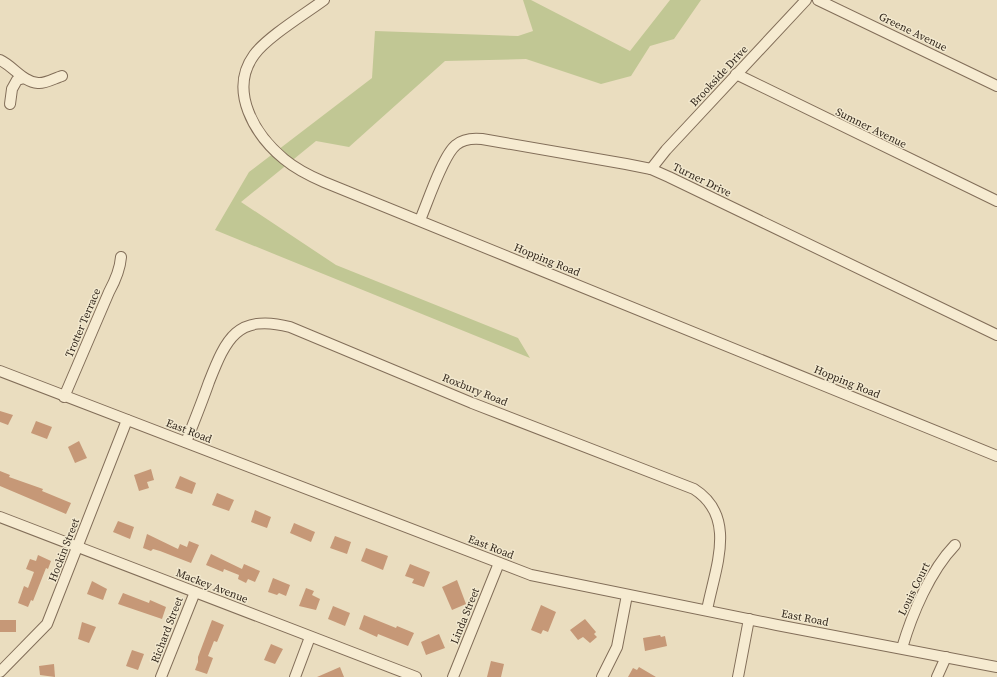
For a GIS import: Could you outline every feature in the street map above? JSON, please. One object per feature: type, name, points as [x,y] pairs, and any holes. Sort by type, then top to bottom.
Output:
[{"type":"street","name":"Hopping Road","points":[[324,0],[281,32],[254,55],[244,75],[243,87],[248,111],[261,134],[283,158],[296,168],[324,182],[997,456]]},
{"type":"street","name":"Brookside Drive","points":[[651,169],[666,150],[806,0]]},
{"type":"street","name":"Greene Avenue","points":[[818,0],[997,86]]},
{"type":"street","points":[[0,60],[8,64],[24,78],[38,83],[62,76]]},
{"type":"street","name":"Sumner Avenue","points":[[736,74],[997,201]]},
{"type":"street","points":[[10,104],[12,89],[17,80],[24,78]]},
{"type":"street","name":"Turner Drive","points":[[420,220],[448,155],[456,145],[469,139],[482,139],[651,169],[997,335]]},
{"type":"street","name":"Trotter Terrace","points":[[64,397],[115,281],[120,266],[121,257]]},
{"type":"street","name":"Roxbury Road","points":[[186,442],[221,350],[232,336],[242,329],[260,323],[276,323],[290,327],[472,403],[694,489],[703,494],[717,514],[721,536],[707,610]]},
{"type":"street","name":"East Road","points":[[0,371],[64,397],[531,574],[627,595],[997,667]]},
{"type":"street","name":"Hockin Street","points":[[0,672],[47,624],[127,420]]},
{"type":"street","name":"Mackey Avenue","points":[[0,517],[416,677]]},
{"type":"street","name":"Louis Court","points":[[902,648],[927,586],[942,560],[955,545]]},
{"type":"street","name":"Linda Street","points":[[453,677],[499,563]]},
{"type":"street","name":"Richard Street","points":[[161,677],[195,592]]},
{"type":"street","points":[[602,677],[616,648],[627,595]]},
{"type":"street","points":[[738,677],[749,619]]},
{"type":"street","points":[[295,677],[310,637]]},
{"type":"street","points":[[937,677],[946,657]]},
{"type":"green space","points":[[523,0],[531,0],[630,51],[670,0],[701,0],[674,39],[650,46],[631,76],[601,84],[526,59],[445,61],[349,147],[316,141],[241,202],[336,265],[518,338],[530,358],[215,230],[249,172],[372,78],[375,31],[518,36],[533,31]]},
{"type":"building","points":[[0,411],[13,415],[8,425],[0,422]]},
{"type":"building","points":[[36,421],[52,427],[47,439],[31,433]]},
{"type":"building","points":[[79,441],[87,458],[75,463],[68,447]]},
{"type":"building","points":[[151,469],[154,480],[147,482],[149,488],[139,491],[134,475]]},
{"type":"building","points":[[0,471],[10,475],[9,477],[43,489],[42,491],[71,503],[66,514],[0,486]]},
{"type":"building","points":[[180,476],[196,483],[192,494],[175,488]]},
{"type":"building","points":[[217,493],[234,500],[229,511],[212,505]]},
{"type":"building","points":[[255,510],[271,517],[267,528],[251,522]]},
{"type":"building","points":[[118,521],[134,527],[130,539],[113,532]]},
{"type":"building","points":[[294,523],[315,532],[311,542],[290,533]]},
{"type":"building","points":[[147,534],[178,549],[180,544],[187,547],[189,541],[199,545],[191,563],[160,551],[153,549],[151,551],[143,548]]},
{"type":"building","points":[[335,536],[351,542],[347,554],[330,548]]},
{"type":"building","points":[[366,548],[388,556],[383,570],[361,561]]},
{"type":"building","points":[[211,554],[242,569],[244,564],[260,571],[255,582],[248,579],[246,583],[238,579],[239,575],[224,569],[223,572],[206,565]]},
{"type":"building","points":[[38,555],[51,561],[48,569],[46,568],[33,601],[31,600],[28,607],[18,603],[24,586],[28,588],[34,572],[26,569],[30,559],[36,561]]},
{"type":"building","points":[[410,564],[430,572],[424,587],[412,583],[414,579],[405,576]]},
{"type":"building","points":[[273,578],[290,585],[286,596],[279,593],[277,595],[268,592]]},
{"type":"building","points":[[457,580],[466,604],[452,610],[442,587]]},
{"type":"building","points":[[92,581],[107,589],[103,600],[87,594]]},
{"type":"building","points":[[306,588],[314,591],[312,595],[320,599],[316,610],[299,606]]},
{"type":"building","points":[[123,593],[149,603],[150,600],[166,607],[162,619],[118,604]]},
{"type":"building","points":[[541,605],[556,612],[548,632],[543,630],[541,634],[531,630]]},
{"type":"building","points":[[333,606],[350,613],[345,626],[328,619]]},
{"type":"building","points":[[364,615],[396,628],[397,626],[414,633],[408,646],[378,634],[377,637],[359,629]]},
{"type":"building","points":[[585,619],[596,632],[594,634],[597,637],[590,643],[583,637],[578,640],[570,630]]},
{"type":"building","points":[[0,620],[16,620],[16,632],[0,632]]},
{"type":"building","points":[[212,620],[224,625],[217,642],[214,641],[208,656],[213,658],[207,674],[195,670],[198,657]]},
{"type":"building","points":[[82,622],[96,627],[89,643],[78,639]]},
{"type":"building","points":[[439,634],[445,648],[426,655],[421,642]]},
{"type":"building","points":[[660,635],[661,637],[665,636],[667,646],[645,651],[643,638]]},
{"type":"building","points":[[271,644],[283,649],[275,664],[264,660]]},
{"type":"building","points":[[132,650],[144,654],[138,670],[126,666]]},
{"type":"building","points":[[491,661],[504,664],[501,677],[487,677]]},
{"type":"building","points":[[54,664],[55,677],[40,675],[39,666]]},
{"type":"building","points":[[340,667],[344,677],[317,677]]},
{"type":"building","points":[[639,667],[656,677],[628,677],[633,668],[637,670]]}]
